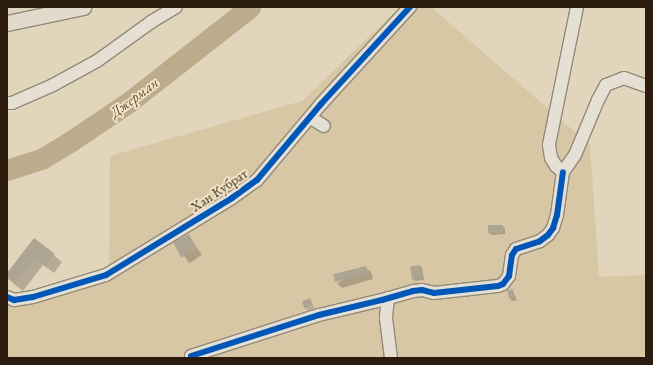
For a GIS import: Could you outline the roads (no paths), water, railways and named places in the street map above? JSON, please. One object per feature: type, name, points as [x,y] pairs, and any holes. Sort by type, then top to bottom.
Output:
[{"type":"main road","points":[[7,23],[83,7]]},
{"type":"street","points":[[7,103],[12,103],[53,85],[97,61],[151,22],[176,7]]},
{"type":"street","name":"Хан Кубрат","points":[[9,301],[33,297],[106,275],[232,198],[257,180],[311,118],[321,104],[410,7]]},
{"type":"street","points":[[563,172],[551,158],[548,145],[577,7]]},
{"type":"street","points":[[191,356],[319,315],[413,291],[422,290],[434,293],[503,284],[509,276],[512,255],[516,249],[540,241],[548,235],[553,228],[557,215],[563,172],[575,155],[598,100],[606,85],[624,78],[646,86]]},
{"type":"street","points":[[311,118],[324,126]]},
{"type":"street","points":[[388,298],[386,318],[391,358]]},
{"type":"waterway","name":"Джерман","points":[[7,170],[43,158],[71,141],[129,102],[250,7]]}]
